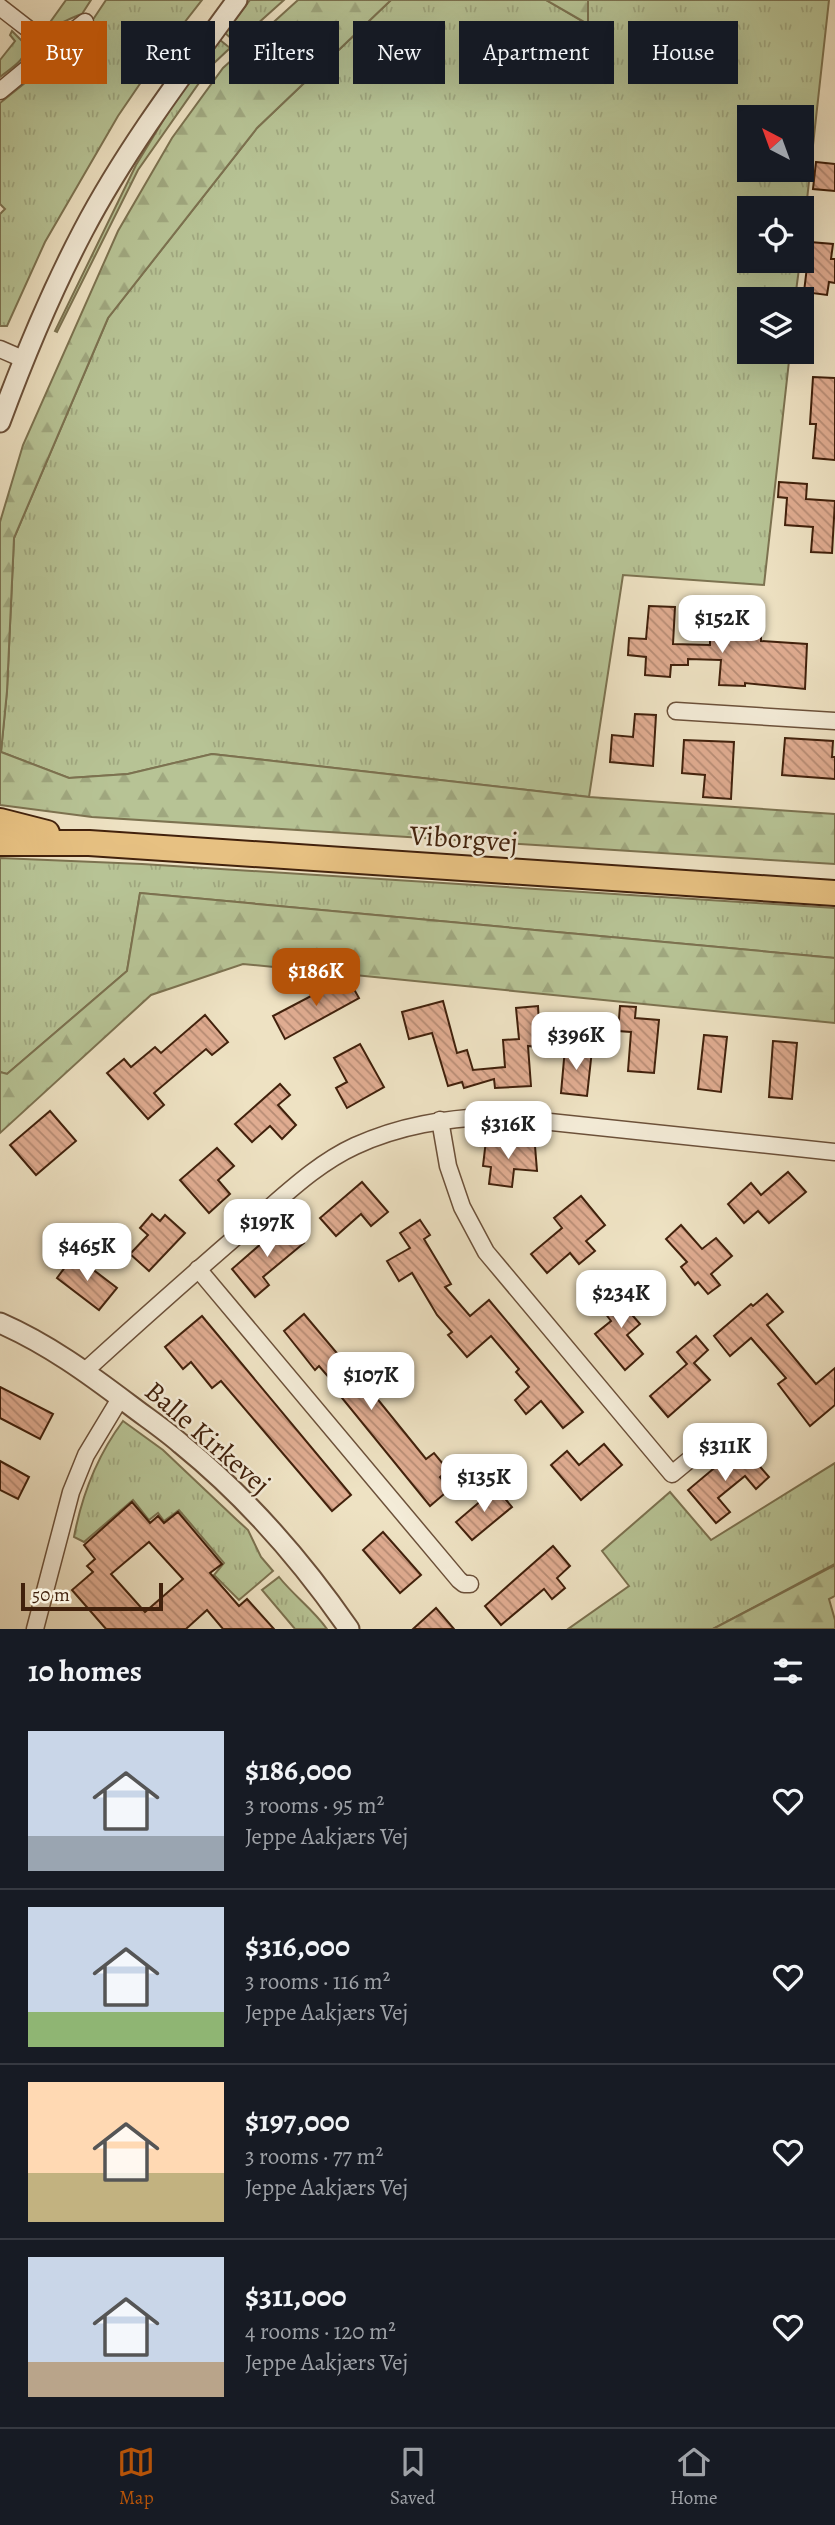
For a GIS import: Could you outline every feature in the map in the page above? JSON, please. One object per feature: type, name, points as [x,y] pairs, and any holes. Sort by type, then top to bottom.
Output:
[{"type":"main road","name":"Viborgvej","points":[[0,821],[89,843]]},
{"type":"main road","name":"Viborgvej","points":[[0,843],[89,843],[835,893]]},
{"type":"street","points":[[0,422],[23,359],[84,230],[157,110],[237,0]]},
{"type":"street","points":[[0,7],[21,23]]},
{"type":"street","points":[[0,91],[21,74]]},
{"type":"street","points":[[0,349],[23,359]]},
{"type":"street","points":[[676,711],[835,721]]},
{"type":"street","points":[[86,1370],[311,1172],[352,1147],[393,1131],[440,1120],[494,1116],[835,1152]]},
{"type":"street","points":[[440,1120],[447,1166],[462,1207],[486,1252],[672,1474],[689,1460]]},
{"type":"street","points":[[198,1269],[459,1580],[470,1584]]},
{"type":"street","name":"Balle Kirkevej","points":[[0,1324],[18,1331],[86,1370],[182,1444],[237,1494],[294,1558],[349,1629]]},
{"type":"street","points":[[36,1629],[71,1492],[86,1455],[121,1397]]},
{"type":"green space","points":[[66,0],[91,0],[82,14],[66,21],[51,21]]},
{"type":"green space","points":[[106,0],[202,0],[186,21],[121,21],[121,84],[140,84],[118,116],[45,242],[7,326],[0,326],[0,214],[5,209],[0,204],[0,103],[24,84],[107,84],[107,21],[92,21]]},
{"type":"green space","points":[[250,0],[284,0],[261,21],[234,21]]},
{"type":"green space","points":[[298,0],[391,0],[369,21],[353,21],[353,36],[339,50],[339,21],[275,21]]},
{"type":"green space","points":[[391,0],[546,0],[582,21],[459,21],[459,84],[614,84],[614,21],[587,21],[588,0],[829,0],[814,136],[814,105],[737,105],[737,182],[809,182],[807,196],[737,196],[737,273],[798,273],[797,287],[737,287],[737,364],[789,364],[764,585],[623,575],[589,797],[212,754],[128,774],[69,778],[1,752],[7,691],[14,538],[108,318],[257,128],[303,84],[339,84],[339,50],[353,36],[353,84],[445,84],[445,21],[369,21]]},
{"type":"green space","points":[[546,0],[588,0],[588,21],[583,21]]},
{"type":"green space","points":[[12,31],[21,40],[21,59],[0,77],[0,60],[15,41],[10,35]]},
{"type":"green space","points":[[220,40],[229,49],[215,62],[215,47]]},
{"type":"green space","points":[[229,63],[229,84],[303,84],[257,128],[108,318],[14,538],[7,691],[1,752],[69,778],[128,774],[212,754],[589,797],[835,814],[835,864],[92,817],[0,805],[0,522],[23,445],[118,231],[172,138],[211,84],[215,84],[215,79]]},
{"type":"green space","points":[[188,84],[198,84],[138,170],[57,332],[55,331],[136,165]]},
{"type":"green space","points":[[0,858],[142,864],[835,908],[835,958],[140,893],[127,971],[7,1074],[0,1072]]},
{"type":"green space","points":[[140,893],[835,958],[835,1023],[243,964],[151,995],[0,1133],[0,1072],[7,1074],[127,971]]},
{"type":"green space","points":[[123,1421],[163,1450],[248,1530],[261,1557],[273,1571],[239,1600],[214,1575],[224,1563],[179,1510],[164,1521],[158,1513],[149,1520],[133,1500],[84,1542],[74,1537],[92,1476]]},
{"type":"green space","points":[[835,1463],[835,1564],[713,1629],[568,1629],[629,1586],[602,1551],[670,1492],[711,1540]]},
{"type":"green space","points":[[835,1565],[835,1596],[829,1599],[835,1629],[713,1629]]},
{"type":"green space","points":[[279,1577],[327,1629],[295,1629],[262,1590]]},
{"type":"building","points":[[816,162],[835,164],[835,191],[813,189]]},
{"type":"building","points":[[814,242],[833,244],[831,259],[835,259],[835,283],[829,282],[827,295],[814,293],[814,287],[805,287],[806,273],[814,273]]},
{"type":"building","points":[[813,377],[835,378],[835,460],[813,458],[816,424],[810,424]]},
{"type":"building","points":[[779,482],[807,484],[806,499],[835,501],[832,553],[811,552],[813,527],[785,525],[787,498],[778,497]]},
{"type":"building","points":[[649,606],[675,607],[673,644],[710,645],[710,638],[733,639],[733,630],[761,632],[761,641],[807,644],[805,689],[745,683],[745,686],[719,685],[721,660],[688,659],[688,665],[671,665],[670,677],[645,675],[646,657],[628,655],[629,638],[646,639]]},
{"type":"building","points":[[635,714],[656,715],[653,766],[610,762],[612,735],[633,737]]},
{"type":"building","points":[[785,738],[833,741],[835,779],[782,775]]},
{"type":"building","points":[[684,740],[734,742],[731,799],[703,797],[705,775],[682,773]]},
{"type":"building","points":[[347,977],[359,998],[285,1039],[273,1016]]},
{"type":"building","points":[[443,1001],[457,1053],[467,1050],[473,1070],[505,1067],[503,1040],[519,1039],[516,1008],[538,1006],[539,1024],[565,1027],[561,1050],[528,1046],[531,1086],[495,1088],[494,1079],[464,1088],[462,1082],[448,1086],[432,1033],[409,1039],[402,1012]]},
{"type":"building","points":[[620,1006],[636,1007],[635,1018],[659,1020],[654,1073],[628,1071],[631,1032],[618,1031]]},
{"type":"building","points":[[205,1015],[228,1042],[212,1055],[206,1049],[154,1093],[164,1105],[148,1119],[107,1073],[124,1059],[131,1067],[155,1047],[161,1053]]},
{"type":"building","points":[[704,1035],[727,1037],[721,1092],[698,1089]]},
{"type":"building","points":[[773,1041],[797,1043],[792,1099],[769,1097]]},
{"type":"building","points":[[360,1044],[384,1087],[347,1108],[336,1088],[347,1082],[334,1058]]},
{"type":"building","points":[[565,1048],[592,1050],[587,1096],[561,1093]]},
{"type":"building","points":[[280,1084],[290,1095],[278,1105],[296,1125],[282,1139],[270,1126],[252,1142],[235,1124]]},
{"type":"building","points":[[50,1111],[76,1141],[36,1175],[10,1145]]},
{"type":"building","points":[[486,1140],[535,1146],[537,1171],[514,1169],[512,1187],[489,1184],[491,1167],[483,1166]]},
{"type":"building","points":[[217,1148],[234,1166],[218,1180],[230,1194],[209,1213],[180,1180]]},
{"type":"building","points":[[788,1172],[806,1192],[769,1223],[758,1211],[744,1223],[728,1204],[751,1183],[761,1195]]},
{"type":"building","points":[[362,1182],[388,1212],[371,1226],[361,1214],[336,1236],[320,1218]]},
{"type":"building","points":[[581,1196],[605,1225],[586,1241],[595,1251],[579,1264],[570,1253],[547,1273],[531,1254],[562,1228],[554,1218]]},
{"type":"building","points":[[152,1214],[160,1221],[165,1215],[185,1233],[149,1271],[130,1254],[148,1235],[140,1228]]},
{"type":"building","points":[[420,1220],[430,1235],[424,1239],[451,1284],[445,1287],[470,1316],[489,1300],[583,1412],[563,1428],[541,1401],[526,1414],[515,1400],[529,1387],[516,1372],[519,1369],[491,1336],[467,1357],[448,1335],[452,1332],[437,1315],[412,1273],[399,1281],[387,1261],[410,1248],[400,1233]]},
{"type":"building","points":[[285,1223],[304,1243],[263,1277],[269,1285],[255,1297],[232,1269]]},
{"type":"building","points":[[681,1225],[702,1249],[716,1238],[732,1256],[711,1274],[720,1285],[708,1294],[698,1282],[695,1285],[681,1267],[687,1262],[666,1239]]},
{"type":"building","points":[[74,1255],[117,1288],[99,1310],[57,1278]]},
{"type":"building","points":[[627,1288],[637,1300],[626,1308],[640,1324],[627,1335],[643,1354],[625,1370],[595,1334],[611,1321],[602,1309]]},
{"type":"building","points":[[767,1294],[783,1312],[767,1325],[816,1384],[835,1368],[835,1405],[810,1426],[778,1384],[786,1378],[751,1338],[730,1356],[714,1336]]},
{"type":"building","points":[[304,1314],[351,1370],[354,1370],[426,1459],[434,1453],[448,1470],[440,1477],[450,1489],[430,1506],[342,1398],[345,1396],[319,1366],[315,1370],[284,1331]]},
{"type":"building","points":[[202,1316],[351,1495],[332,1511],[221,1381],[212,1388],[191,1362],[183,1369],[165,1347]]},
{"type":"building","points":[[696,1336],[708,1350],[694,1363],[710,1380],[668,1417],[650,1396],[687,1364],[677,1352]]},
{"type":"building","points":[[0,1387],[53,1414],[40,1439],[0,1418]]},
{"type":"building","points":[[604,1444],[622,1465],[581,1500],[551,1465],[567,1451],[579,1465]]},
{"type":"building","points":[[737,1449],[751,1466],[756,1462],[769,1477],[756,1489],[745,1476],[718,1498],[730,1512],[716,1523],[688,1490]]},
{"type":"building","points":[[0,1461],[29,1477],[18,1499],[0,1490]]},
{"type":"building","points":[[496,1488],[512,1507],[472,1540],[456,1522]]},
{"type":"building","points":[[132,1502],[150,1523],[158,1516],[164,1523],[178,1512],[222,1564],[210,1573],[239,1606],[247,1599],[274,1629],[223,1629],[207,1610],[186,1629],[106,1629],[72,1590],[93,1572],[87,1566],[95,1559],[84,1545]],"holes":[[[149,1542],[183,1579],[145,1612],[111,1574]]]},
{"type":"building","points":[[383,1532],[421,1575],[400,1593],[363,1550]]},
{"type":"building","points":[[553,1546],[570,1566],[557,1578],[565,1588],[552,1599],[544,1589],[501,1625],[485,1606]]},
{"type":"building","points":[[436,1608],[454,1629],[413,1629]]}]
